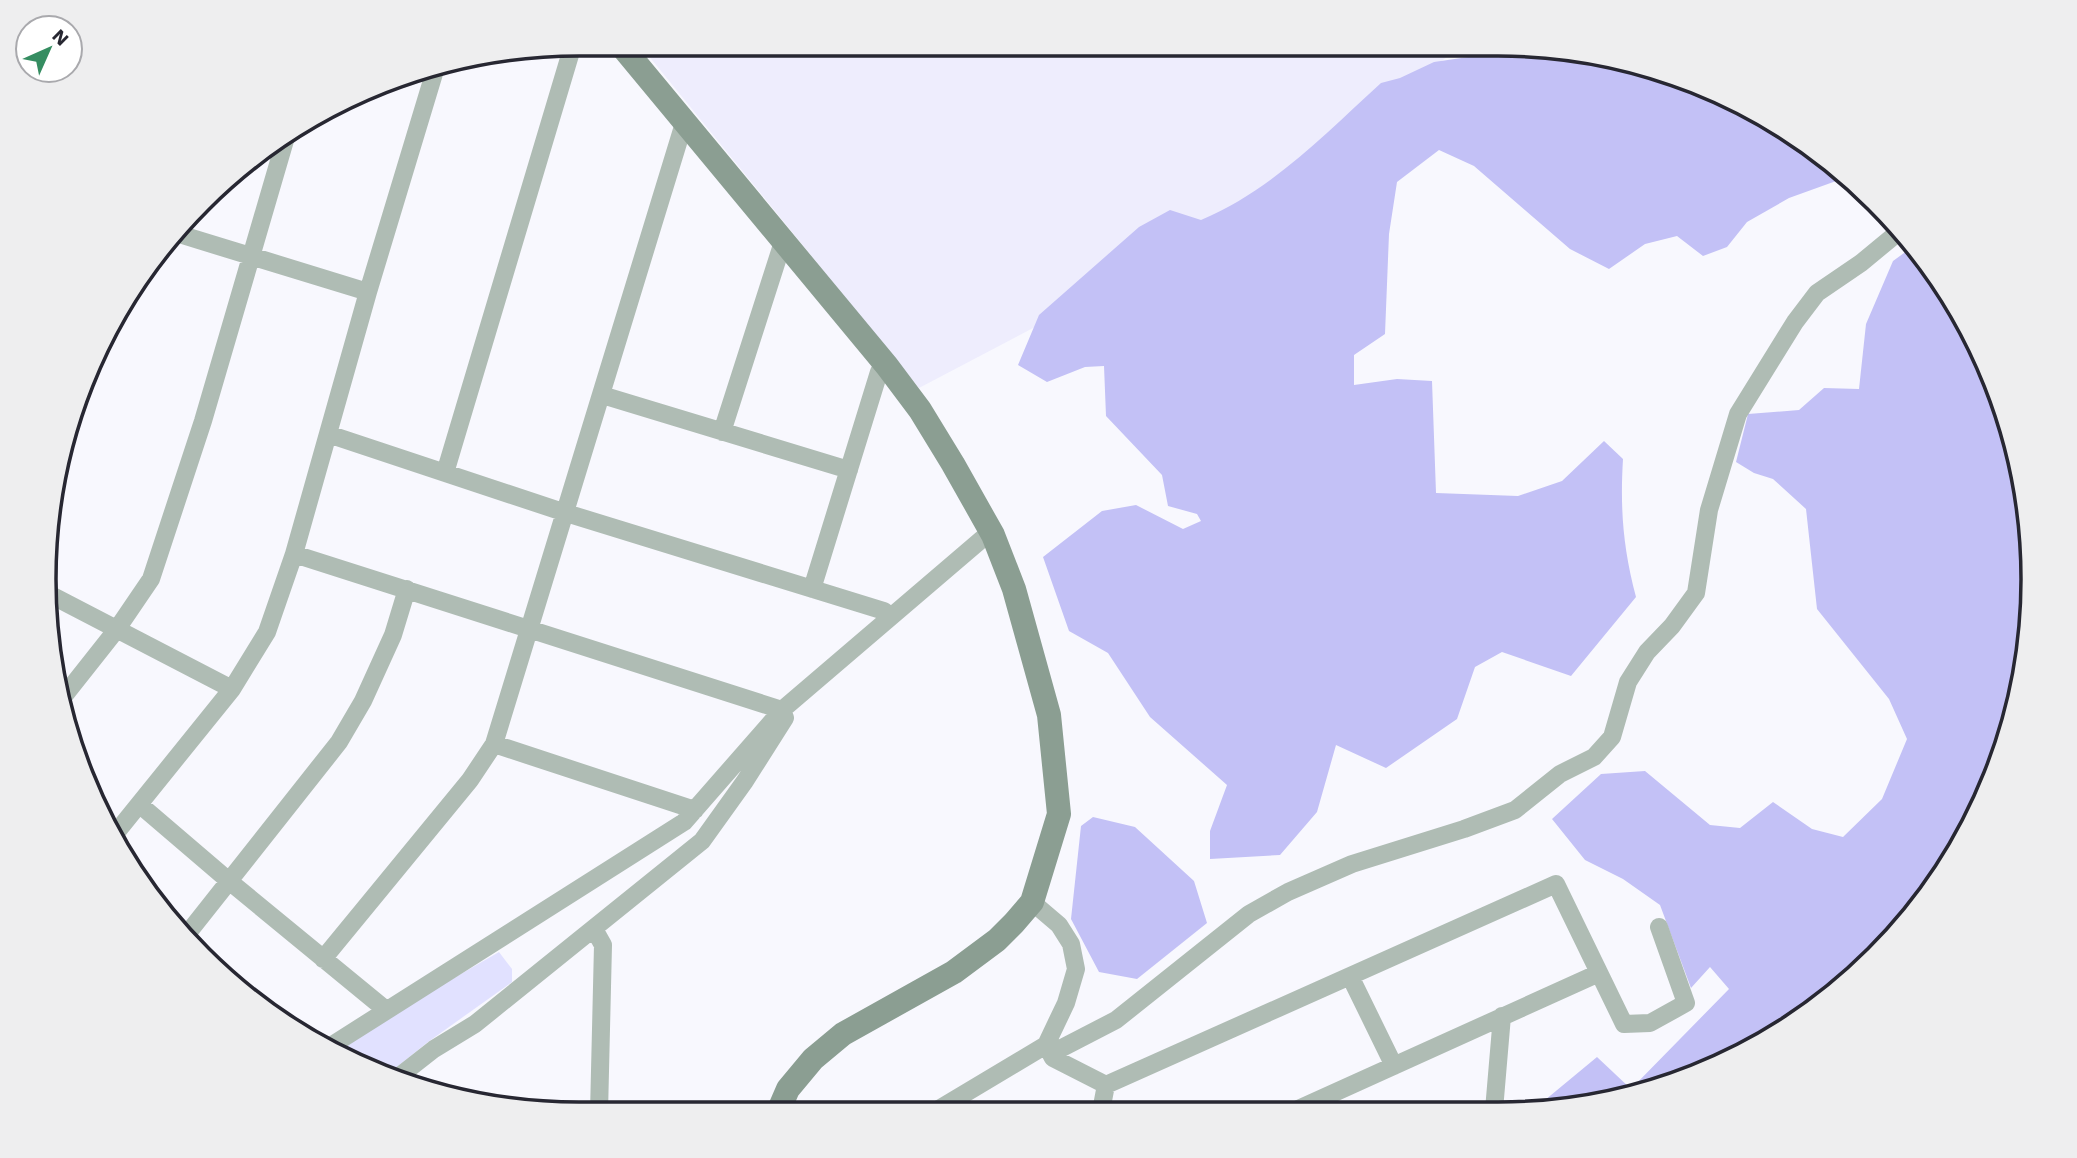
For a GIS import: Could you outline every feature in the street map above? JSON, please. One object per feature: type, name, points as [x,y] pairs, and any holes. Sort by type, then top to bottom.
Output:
[{"type":"street","points":[[444,473],[570,56]]},
{"type":"street","points":[[630,56],[887,366],[920,410],[993,535],[1014,589],[1049,715],[1059,814],[1032,902],[997,940],[954,972],[843,1034],[813,1059],[788,1089],[782,1102]]},
{"type":"street","points":[[120,829],[232,689],[267,632],[294,554],[368,292],[433,77]]},
{"type":"street","points":[[323,959],[470,780],[494,744],[685,120]]},
{"type":"street","points":[[68,691],[117,629],[151,579],[203,421],[283,148]]},
{"type":"street","points":[[184,236],[368,292]]},
{"type":"street","points":[[1046,1045],[1058,1050],[1116,1020],[1249,914],[1288,892],[1352,864],[1515,810],[1559,774],[1594,757],[1612,737],[1628,682],[1647,652],[1672,626],[1696,593],[1709,509],[1738,414],[1795,322],[1817,293],[1861,263],[1893,236]]},
{"type":"street","points":[[722,432],[781,248],[786,243]]},
{"type":"street","points":[[812,589],[879,372],[887,366]]},
{"type":"street","points":[[602,395],[849,470]]},
{"type":"street","points":[[328,434],[566,513],[884,611],[891,617]]},
{"type":"street","points":[[337,1042],[684,822],[782,710],[982,539],[993,535]]},
{"type":"street","points":[[294,554],[782,710]]},
{"type":"street","points":[[191,929],[339,742],[363,701],[388,646],[407,589]]},
{"type":"street","points":[[57,598],[232,689]]},
{"type":"street","points":[[405,1072],[434,1049],[475,1024],[702,841],[746,781],[785,718],[782,710]]},
{"type":"street","points":[[494,744],[695,810]]},
{"type":"street","points":[[139,804],[386,1010]]},
{"type":"street","points":[[1106,1085],[1556,884],[1624,1024],[1650,1023],[1686,1003],[1660,927]]},
{"type":"street","points":[[951,1102],[1046,1045],[1066,1003],[1076,970],[1071,944],[1059,925],[1032,902]]},
{"type":"street","points":[[593,929],[603,945],[599,1102]]},
{"type":"street","points":[[1314,1102],[1599,973]]},
{"type":"street","points":[[1350,976],[1394,1066]]},
{"type":"street","points":[[1495,1102],[1502,1016]]},
{"type":"street","points":[[1046,1045],[1052,1058],[1106,1085]]},
{"type":"street","points":[[1103,1102],[1106,1085]]},
{"type":"shaded area","points":[[649,56],[1448,56],[1247,199],[1054,317],[919,388]]},
{"type":"shaded area","points":[[1475,56],[1532,57],[1566,60],[1633,74],[1698,96],[1760,126],[1789,144],[1837,181],[1789,198],[1747,222],[1727,247],[1703,256],[1677,236],[1645,244],[1609,269],[1570,249],[1474,166],[1439,150],[1397,182],[1389,234],[1385,334],[1354,355],[1354,385],[1397,379],[1432,381],[1436,493],[1518,496],[1562,481],[1604,441],[1623,459],[1624,528],[1636,597],[1571,676],[1502,652],[1475,667],[1457,719],[1386,768],[1336,745],[1317,812],[1280,855],[1210,859],[1210,831],[1227,785],[1150,717],[1108,653],[1069,631],[1043,557],[1102,511],[1136,505],[1183,529],[1201,521],[1197,514],[1168,506],[1162,475],[1106,416],[1104,366],[1085,367],[1047,382],[1018,365],[1039,315],[1139,227],[1170,210],[1201,220],[1227,208],[1297,159],[1381,83],[1400,78],[1434,62]]},
{"type":"shaded area","points":[[1906,252],[1933,288],[1951,318],[1981,379],[1993,411],[2011,477],[2020,545],[2020,613],[2011,681],[1993,747],[1967,810],[1933,870],[1868,949],[1816,994],[1759,1032],[1698,1062],[1637,1083],[1729,989],[1710,967],[1691,988],[1660,905],[1623,879],[1585,860],[1552,819],[1601,774],[1645,771],[1710,825],[1740,828],[1773,802],[1812,829],[1843,837],[1882,799],[1907,739],[1889,699],[1817,609],[1806,509],[1773,479],[1754,473],[1736,462],[1748,414],[1799,410],[1824,388],[1859,389],[1866,324],[1893,261]]},
{"type":"shaded area","points":[[1093,817],[1135,827],[1194,881],[1207,923],[1137,979],[1099,972],[1071,919],[1081,826]]},
{"type":"shaded area","points":[[499,952],[512,969],[512,982],[395,1068],[342,1045]]},
{"type":"shaded area","points":[[1597,1057],[1627,1085],[1545,1100]]}]
